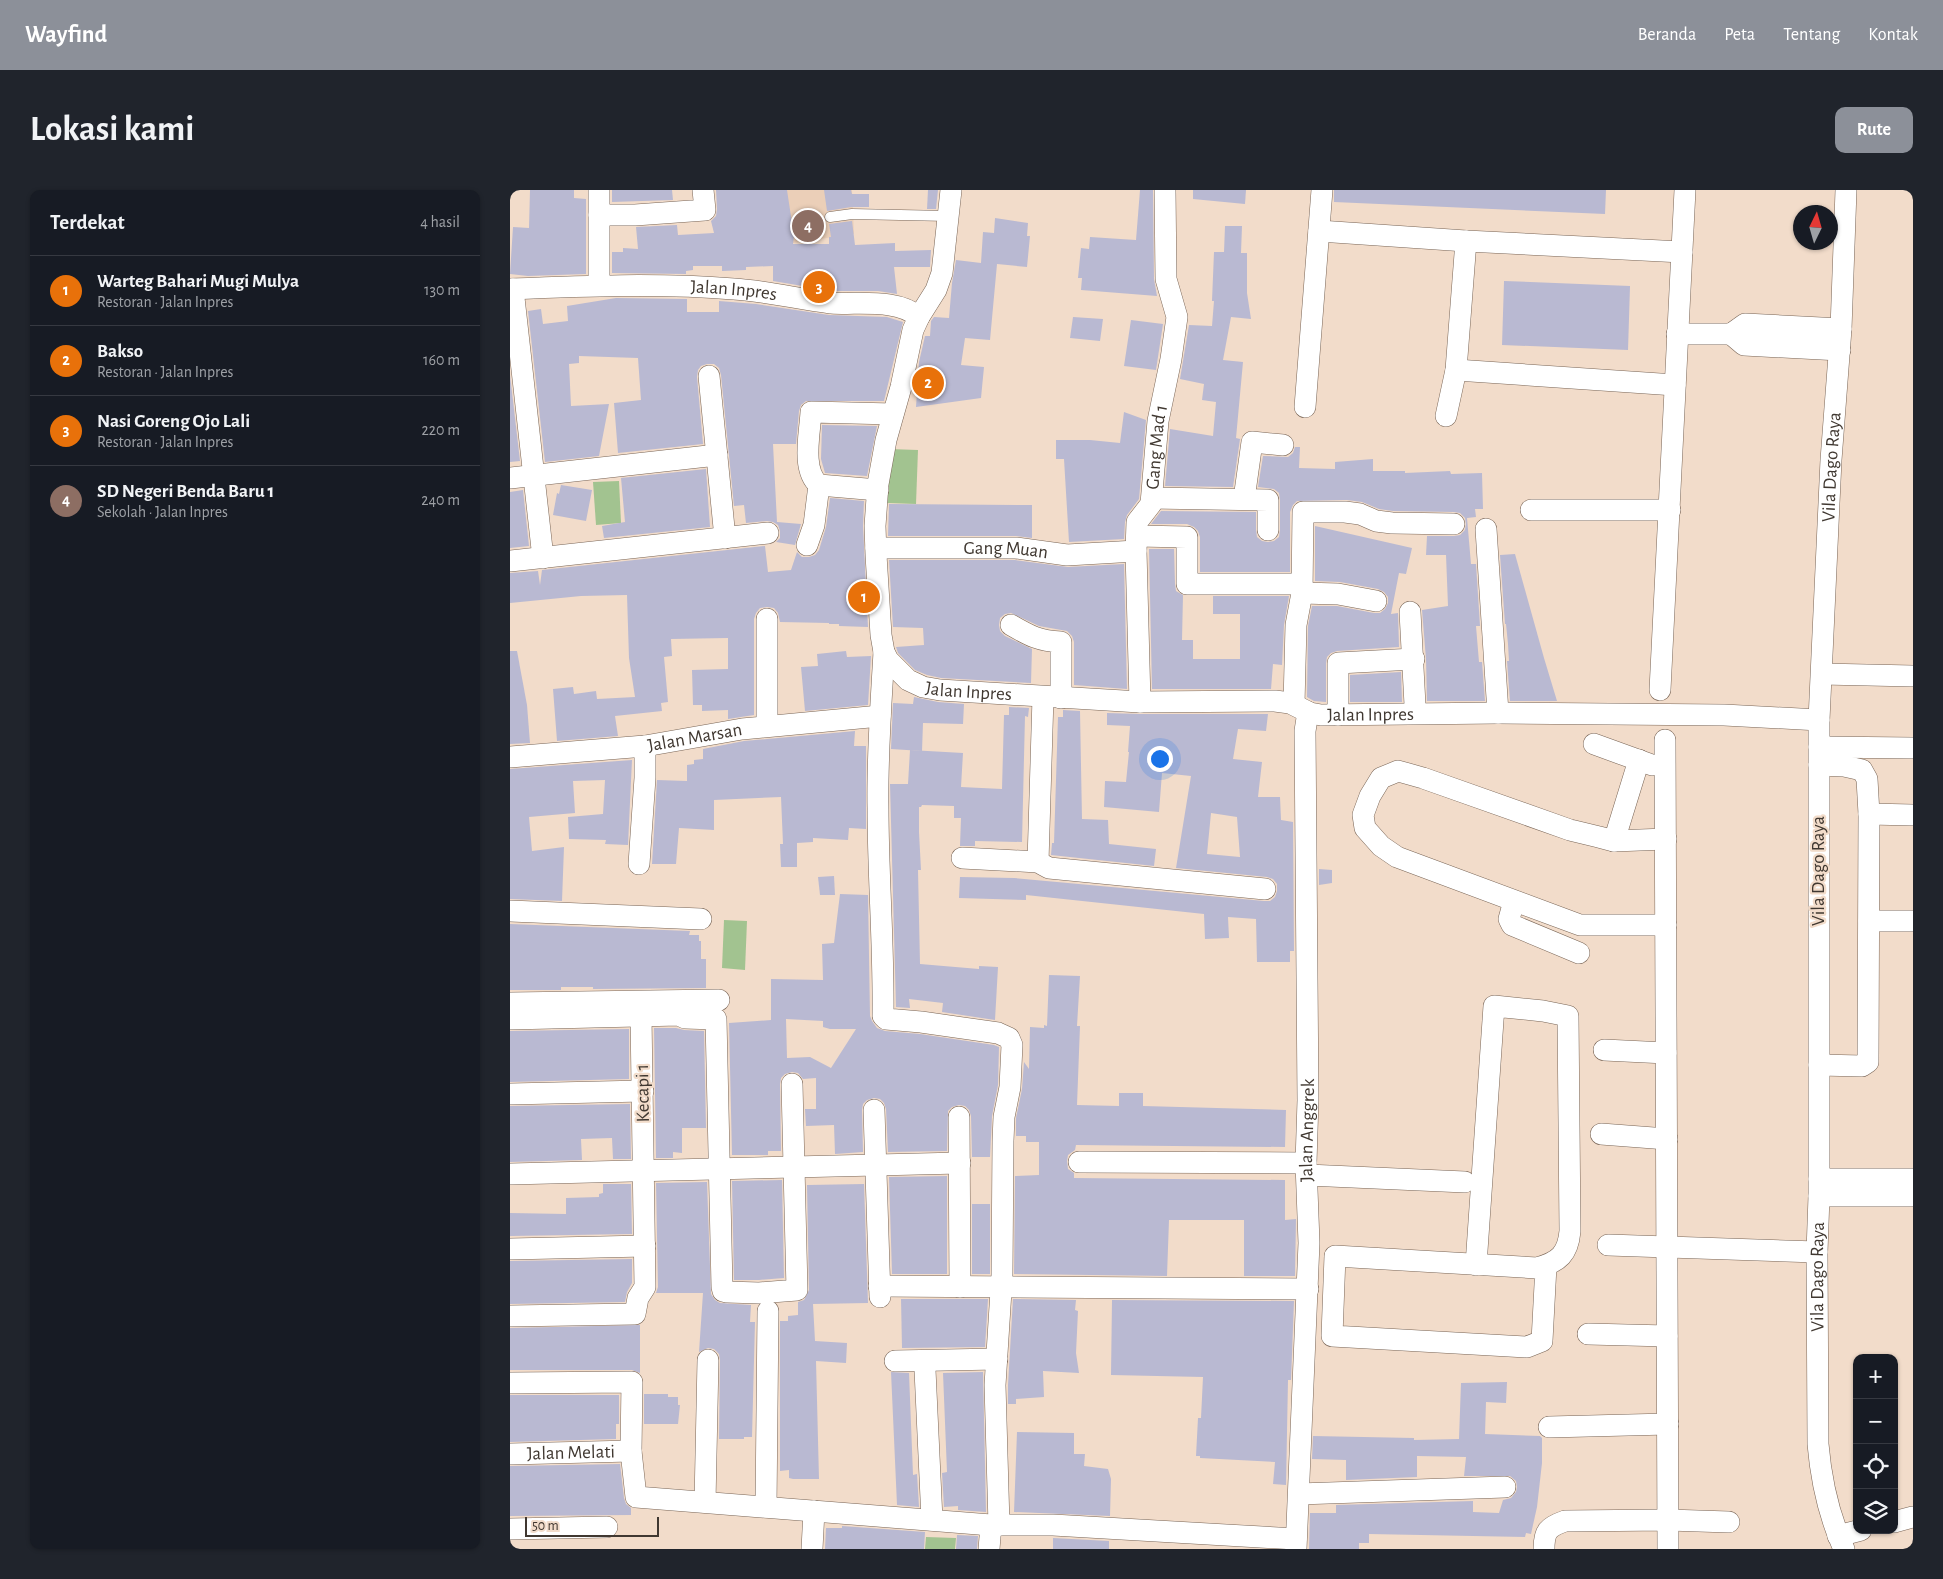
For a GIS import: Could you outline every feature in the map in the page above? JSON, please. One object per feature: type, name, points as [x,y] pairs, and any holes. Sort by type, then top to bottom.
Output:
[{"type":"street","points":[[599,190],[599,285]]},
{"type":"street","points":[[599,214],[635,215],[704,210],[703,190]]},
{"type":"street","points":[[919,317],[936,290],[940,279],[951,190]]},
{"type":"street","name":"Gang Mad 1","points":[[1140,702],[1137,522],[1151,504],[1158,421],[1171,359],[1176,317],[1166,279],[1165,190]]},
{"type":"street","points":[[1305,407],[1322,190]]},
{"type":"street","points":[[1660,690],[1685,190]]},
{"type":"street","name":"Vila Dago Raya","points":[[1841,1542],[1820,1471],[1818,1444],[1817,1252],[1819,1188],[1819,720],[1831,460],[1840,350],[1846,190]]},
{"type":"street","points":[[1320,231],[1466,242],[1682,252]]},
{"type":"street","points":[[1446,416],[1456,370],[1466,242]]},
{"type":"street","name":"Jalan Inpres","points":[[512,289],[599,285],[734,289],[830,302],[897,305],[910,310],[919,317],[913,330],[901,387],[882,457],[878,490],[876,548],[881,634],[884,652],[888,660],[903,676],[923,687],[940,690],[1052,698],[1140,702],[1253,700],[1286,702],[1314,714],[1338,715],[1498,713],[1724,714],[1819,720]]},
{"type":"street","points":[[512,289],[544,558]]},
{"type":"street","points":[[1678,334],[1731,334],[1745,324],[1841,329]]},
{"type":"street","points":[[1731,334],[1744,345],[1840,350]]},
{"type":"street","points":[[1456,370],[1675,385]]},
{"type":"street","points":[[708,376],[725,538]]},
{"type":"street","points":[[878,490],[819,485],[813,480],[809,461],[811,412],[893,414]]},
{"type":"street","points":[[1244,499],[1252,442],[1283,445]]},
{"type":"street","points":[[510,478],[717,455]]},
{"type":"street","points":[[806,545],[814,525],[819,485]]},
{"type":"street","points":[[1152,498],[1268,500],[1268,530]]},
{"type":"street","points":[[1531,510],[1670,510]]},
{"type":"street","name":"Jalan Anggrek","points":[[1296,1544],[1308,1294],[1305,731],[1301,708],[1296,625],[1302,588],[1303,512],[1345,512],[1360,514],[1376,521],[1392,523],[1454,524]]},
{"type":"street","points":[[1486,529],[1498,713]]},
{"type":"street","points":[[510,562],[768,533]]},
{"type":"street","name":"Gang Muan","points":[[876,548],[1016,548],[1067,555],[1187,537],[1187,584],[1302,588]]},
{"type":"street","points":[[1302,588],[1376,601]]},
{"type":"street","points":[[1410,612],[1415,705]]},
{"type":"street","points":[[767,619],[767,726]]},
{"type":"street","points":[[1011,625],[1032,637],[1044,641],[1061,642],[1052,698],[1038,862]]},
{"type":"street","points":[[884,652],[878,807],[884,945],[883,1016],[886,1019],[998,1033],[1009,1038],[1012,1045],[1010,1086],[1002,1141],[1001,1287],[995,1385],[995,1525],[989,1549]]},
{"type":"street","points":[[1338,715],[1338,663],[1414,659]]},
{"type":"street","points":[[1822,674],[1913,676]]},
{"type":"street","name":"Jalan Marsan","points":[[510,757],[645,746],[881,708],[923,687]]},
{"type":"street","points":[[1665,740],[1668,1549]]},
{"type":"street","points":[[1594,744],[1666,770]]},
{"type":"street","points":[[639,864],[645,778],[645,746]]},
{"type":"street","points":[[1819,756],[1913,748]]},
{"type":"street","points":[[1819,756],[1844,766],[1862,770],[1868,779],[1869,814],[1868,1062],[1862,1066],[1819,1065]]},
{"type":"street","points":[[1614,840],[1639,760]]},
{"type":"street","points":[[1666,839],[1614,840],[1570,830],[1423,778],[1398,772],[1381,778],[1370,796],[1362,815],[1365,828],[1381,846],[1396,857],[1580,925],[1666,925]]},
{"type":"street","points":[[1869,814],[1913,815]]},
{"type":"street","points":[[962,858],[1038,862],[1049,868],[1266,889]]},
{"type":"street","points":[[1514,901],[1509,919],[1512,925],[1578,963],[1580,925]]},
{"type":"street","points":[[510,911],[701,919]]},
{"type":"street","points":[[1869,921],[1913,921]]},
{"type":"street","points":[[510,1003],[719,1000]]},
{"type":"street","points":[[1476,1265],[1494,1006],[1543,1011],[1568,1016],[1569,1244],[1561,1257],[1546,1266],[1537,1268],[1476,1265],[1335,1256],[1332,1336],[1527,1347],[1542,1341],[1546,1266]]},
{"type":"street","points":[[510,1019],[679,1015],[685,1018],[716,1019],[723,1291],[760,1293],[797,1290],[792,1084]]},
{"type":"street","name":"Kecapi 1","points":[[510,1316],[635,1314],[638,1298],[645,1287],[642,1016]]},
{"type":"street","points":[[1604,1050],[1666,1054]]},
{"type":"street","points":[[510,1094],[643,1091]]},
{"type":"street","points":[[874,1110],[880,1292],[960,1287],[1001,1287],[1308,1294],[1333,1301]]},
{"type":"street","points":[[959,1116],[960,1287]]},
{"type":"street","points":[[1601,1134],[1667,1139]]},
{"type":"street","points":[[1079,1162],[1307,1169],[1465,1182]]},
{"type":"street","points":[[510,1174],[960,1163]]},
{"type":"street","points":[[1819,1188],[1913,1179]]},
{"type":"street","points":[[1819,1188],[1913,1196]]},
{"type":"street","points":[[1608,1244],[1817,1252]]},
{"type":"street","points":[[510,1250],[645,1246]]},
{"type":"street","points":[[766,1507],[768,1310]]},
{"type":"street","points":[[1588,1334],[1667,1336]]},
{"type":"street","points":[[895,1361],[997,1359]]},
{"type":"street","points":[[705,1502],[708,1360]]},
{"type":"street","points":[[925,1370],[932,1520]]},
{"type":"street","points":[[510,1383],[632,1382],[631,1451],[636,1497],[995,1525],[1053,1525],[1296,1544]]},
{"type":"street","points":[[1548,1428],[1668,1424]]},
{"type":"street","name":"Jalan Melati","points":[[510,1454],[631,1451]]},
{"type":"street","points":[[1299,1494],[1505,1487]]},
{"type":"street","points":[[812,1549],[814,1511]]},
{"type":"street","points":[[1898,1521],[1913,1517]]},
{"type":"street","points":[[1544,1549],[1544,1536],[1552,1525],[1565,1521],[1668,1520],[1729,1522]]},
{"type":"street","points":[[510,1529],[607,1527]]},
{"type":"street","points":[[1841,1542],[1854,1534]]},
{"type":"lane","points":[[830,217],[861,214],[948,216]]},
{"type":"shaded area","points":[[757,190],[852,190],[854,234],[766,247]]},
{"type":"green space","points":[[889,449],[918,450],[916,504],[887,503]]},
{"type":"green space","points":[[619,481],[621,523],[596,525],[593,482]]},
{"type":"green space","points":[[724,920],[747,921],[745,970],[722,968]]},
{"type":"green space","points":[[926,1537],[956,1538],[955,1549],[925,1549]]},
{"type":"building","points":[[530,190],[574,190],[574,198],[586,199],[586,274],[528,276],[510,274],[513,227],[529,228]]},
{"type":"building","points":[[612,190],[672,190],[673,200],[612,202]]},
{"type":"building","points":[[716,190],[787,190],[794,236],[793,244],[829,244],[829,237],[831,237],[829,224],[852,221],[855,245],[895,243],[895,251],[931,250],[930,267],[894,267],[897,294],[878,291],[832,291],[773,281],[773,266],[746,267],[746,270],[722,271],[722,266],[693,266],[693,270],[686,271],[686,274],[612,273],[612,252],[623,252],[623,248],[638,249],[636,227],[677,225],[678,235],[714,233],[711,221],[716,216]]},
{"type":"building","points":[[824,190],[851,190],[852,194],[869,194],[869,207],[851,207],[827,211]]},
{"type":"building","points":[[928,190],[938,190],[936,209],[927,209]]},
{"type":"building","points":[[1140,190],[1153,190],[1154,279],[1157,296],[1081,290],[1082,278],[1078,278],[1081,248],[1089,249],[1090,237],[1136,240]]},
{"type":"building","points":[[1193,190],[1246,190],[1245,204],[1193,199]]},
{"type":"building","points":[[1334,190],[1606,190],[1605,214],[1334,202]]},
{"type":"building","points":[[995,218],[1028,223],[1027,236],[1030,236],[1027,267],[997,264],[990,340],[965,338],[961,365],[984,367],[981,398],[916,407],[919,362],[925,336],[930,336],[931,321],[934,317],[949,318],[956,260],[981,263],[983,232],[994,233]]},
{"type":"building","points":[[1225,226],[1242,226],[1241,253],[1247,253],[1247,293],[1251,319],[1231,317],[1223,360],[1243,362],[1236,438],[1240,439],[1233,487],[1165,486],[1170,429],[1213,436],[1216,402],[1202,400],[1204,384],[1180,379],[1189,325],[1212,326],[1214,252],[1224,252]]},
{"type":"building","points":[[1504,281],[1630,286],[1628,350],[1502,345]]},
{"type":"building","points":[[616,298],[687,299],[687,312],[719,312],[719,301],[756,304],[829,315],[887,317],[903,322],[884,401],[806,401],[801,405],[799,411],[796,444],[773,444],[777,522],[801,524],[795,545],[776,542],[780,538],[780,531],[778,525],[773,522],[746,523],[744,505],[734,506],[721,375],[719,368],[714,364],[701,366],[697,377],[703,444],[618,453],[614,403],[641,400],[638,358],[579,356],[579,363],[569,364],[571,406],[609,404],[599,456],[545,462],[528,311],[541,309],[543,324],[568,321],[567,306]]},
{"type":"building","points":[[1073,317],[1103,319],[1100,341],[1070,338]]},
{"type":"building","points":[[1131,320],[1163,324],[1156,370],[1124,366]]},
{"type":"building","points":[[510,375],[520,461],[510,462]]},
{"type":"building","points":[[1124,412],[1146,420],[1139,499],[1127,515],[1124,539],[1069,542],[1064,459],[1056,459],[1056,440],[1090,440],[1120,443]]},
{"type":"building","points":[[822,425],[877,426],[867,476],[825,473],[821,459]]},
{"type":"building","points":[[1295,447],[1300,447],[1299,468],[1335,469],[1335,462],[1373,459],[1373,471],[1405,471],[1405,473],[1450,471],[1451,474],[1482,473],[1483,509],[1475,509],[1476,517],[1467,518],[1471,564],[1476,564],[1480,626],[1476,626],[1479,662],[1482,662],[1485,701],[1427,701],[1422,610],[1448,606],[1446,555],[1426,555],[1427,536],[1460,535],[1465,530],[1466,524],[1465,518],[1460,513],[1393,511],[1379,509],[1362,502],[1347,500],[1297,501],[1290,512],[1290,572],[1200,572],[1200,537],[1194,527],[1187,524],[1151,524],[1161,511],[1256,512],[1257,537],[1262,541],[1274,541],[1279,537],[1280,500],[1279,493],[1274,489],[1258,487],[1263,456],[1288,457],[1293,453]]},
{"type":"building","points":[[706,469],[710,527],[604,538],[602,526],[625,522],[621,478]]},
{"type":"building","points":[[561,485],[592,490],[586,521],[553,515],[557,493],[559,494]]},
{"type":"building","points":[[523,490],[529,546],[510,548],[510,492]]},
{"type":"building","points":[[830,498],[864,501],[863,526],[868,627],[839,626],[839,624],[829,623],[780,622],[778,613],[774,608],[760,608],[754,619],[754,715],[728,719],[728,710],[702,711],[702,705],[693,705],[692,670],[728,669],[728,638],[671,639],[672,656],[664,657],[668,702],[661,703],[662,711],[615,716],[618,736],[557,741],[553,689],[573,687],[574,694],[596,691],[597,699],[635,697],[629,658],[627,595],[581,596],[510,603],[510,573],[538,571],[540,585],[542,570],[765,546],[768,572],[791,570],[797,552],[802,557],[809,557],[815,555],[819,550],[826,527]]},
{"type":"building","points":[[889,504],[1032,505],[1032,538],[1016,536],[888,536]]},
{"type":"building","points":[[1315,526],[1412,548],[1406,574],[1399,573],[1391,614],[1398,613],[1399,647],[1331,653],[1327,657],[1326,663],[1326,702],[1314,701],[1307,697],[1308,626],[1312,606],[1337,606],[1380,613],[1388,603],[1388,597],[1378,589],[1340,582],[1315,581]]},
{"type":"building","points":[[1149,549],[1174,549],[1176,591],[1183,595],[1182,640],[1193,640],[1193,659],[1240,659],[1240,614],[1213,614],[1213,596],[1289,596],[1284,625],[1282,665],[1273,664],[1271,689],[1152,689]]},
{"type":"building","points":[[1515,554],[1557,701],[1510,701],[1507,661],[1509,661],[1508,644],[1500,555]]},
{"type":"building","points":[[889,560],[1015,560],[1068,567],[1124,564],[1127,689],[1074,685],[1074,642],[1072,636],[1067,631],[1039,626],[1011,613],[1005,614],[1000,618],[1000,631],[1005,636],[1032,649],[1031,683],[941,678],[915,670],[898,653],[896,647],[924,645],[923,628],[893,627]]},
{"type":"building","points":[[510,651],[517,651],[527,705],[530,743],[510,744]]},
{"type":"building","points":[[846,651],[847,657],[871,656],[868,705],[805,711],[801,667],[818,666],[817,654]]},
{"type":"building","points":[[1401,672],[1402,702],[1350,702],[1350,675]]},
{"type":"building","points":[[914,697],[938,702],[964,704],[963,724],[923,723],[922,751],[891,749],[893,703],[913,704]]},
{"type":"building","points":[[1009,707],[1029,708],[1028,717],[1025,716],[1022,842],[975,841],[975,846],[960,846],[961,818],[954,818],[954,806],[922,805],[919,807],[921,870],[918,870],[920,964],[979,969],[979,966],[998,967],[995,1020],[942,1012],[943,1003],[909,999],[910,1008],[896,1007],[890,784],[908,784],[910,750],[963,753],[961,787],[1002,789],[1004,715],[1009,715]]},
{"type":"building","points":[[1063,710],[1080,711],[1082,819],[1108,820],[1109,844],[1156,849],[1154,866],[1051,855],[1052,843],[1054,843],[1058,717],[1063,717]]},
{"type":"building","points":[[1107,713],[1268,714],[1266,731],[1238,729],[1233,759],[1262,762],[1258,797],[1280,797],[1281,820],[1293,822],[1294,951],[1290,951],[1290,962],[1257,962],[1256,919],[1228,917],[1229,938],[1205,939],[1204,914],[1026,895],[1026,900],[959,898],[960,877],[1014,878],[1264,901],[1270,901],[1275,897],[1277,884],[1273,879],[1267,877],[1176,868],[1191,776],[1162,773],[1159,812],[1104,807],[1105,781],[1126,782],[1130,726],[1107,725]],"holes":[[[1211,813],[1237,817],[1240,857],[1207,854]]]},
{"type":"building","points":[[855,731],[854,746],[866,746],[866,829],[849,828],[848,840],[813,838],[813,842],[797,843],[797,867],[781,867],[780,844],[783,844],[781,797],[714,800],[714,830],[679,828],[676,864],[652,864],[657,780],[687,781],[687,765],[694,764],[694,760],[703,759],[703,749],[744,741]]},
{"type":"building","points":[[632,760],[628,845],[605,844],[606,840],[569,839],[568,817],[603,814],[605,780],[573,781],[575,813],[529,817],[532,851],[564,847],[562,901],[510,899],[510,769]]},
{"type":"building","points":[[1319,869],[1332,870],[1332,883],[1319,885]]},
{"type":"building","points":[[834,876],[835,895],[820,895],[818,877]]},
{"type":"building","points":[[840,894],[868,895],[870,1016],[877,1028],[885,1031],[920,1034],[999,1047],[998,1085],[992,1116],[990,1157],[972,1157],[971,1116],[965,1106],[959,1105],[952,1107],[948,1111],[947,1151],[888,1152],[886,1109],[880,1099],[874,1098],[867,1100],[863,1104],[863,1152],[835,1154],[834,1125],[806,1126],[805,1109],[816,1109],[816,1078],[803,1079],[798,1073],[792,1072],[785,1074],[781,1078],[780,1084],[781,1151],[768,1151],[768,1155],[732,1155],[729,1023],[771,1020],[771,979],[823,980],[822,944],[834,943]],"holes":[[[786,1019],[823,1021],[823,1027],[830,1029],[856,1029],[831,1068],[810,1057],[787,1058]]]},
{"type":"building","points":[[510,924],[690,931],[689,935],[699,935],[699,941],[701,941],[701,959],[706,959],[706,988],[593,989],[593,987],[561,987],[561,990],[510,990]]},
{"type":"building","points":[[1049,975],[1080,976],[1077,1026],[1080,1026],[1077,1105],[1119,1106],[1119,1093],[1143,1093],[1143,1106],[1286,1110],[1285,1147],[1076,1145],[1075,1150],[1068,1155],[1067,1161],[1068,1169],[1074,1173],[1074,1178],[1285,1180],[1285,1220],[1296,1219],[1295,1276],[1244,1276],[1244,1220],[1169,1220],[1167,1276],[1014,1274],[1015,1176],[1039,1175],[1039,1142],[1026,1142],[1026,1136],[1016,1136],[1016,1118],[1022,1089],[1024,1062],[1029,1069],[1030,1027],[1044,1028],[1044,1025],[1047,1026]]},
{"type":"building","points":[[654,1028],[704,1031],[706,1128],[682,1128],[682,1153],[673,1152],[673,1158],[656,1158]]},
{"type":"building","points":[[629,1029],[629,1079],[510,1082],[510,1031]]},
{"type":"building","points":[[630,1104],[631,1159],[613,1159],[612,1138],[581,1139],[582,1160],[510,1162],[510,1106]]},
{"type":"building","points":[[947,1176],[947,1274],[892,1274],[889,1177]]},
{"type":"building","points":[[782,1180],[784,1278],[734,1280],[732,1181]]},
{"type":"building","points":[[707,1182],[711,1294],[720,1303],[751,1305],[750,1322],[755,1322],[752,1437],[744,1437],[744,1439],[719,1439],[719,1354],[714,1349],[708,1348],[699,1352],[703,1293],[656,1293],[658,1287],[656,1183]]},
{"type":"building","points":[[603,1184],[631,1184],[632,1234],[510,1236],[510,1213],[566,1214],[566,1198],[599,1197],[599,1194],[603,1193]]},
{"type":"building","points":[[864,1184],[868,1303],[813,1304],[815,1341],[847,1343],[846,1363],[816,1361],[819,1479],[793,1479],[789,1478],[789,1470],[780,1471],[780,1321],[788,1321],[788,1316],[798,1315],[798,1302],[804,1300],[809,1290],[807,1185]]},
{"type":"building","points":[[972,1204],[990,1204],[990,1274],[972,1274]]},
{"type":"building","points":[[632,1259],[632,1283],[627,1292],[625,1302],[510,1304],[510,1261]]},
{"type":"building","points":[[901,1299],[988,1299],[985,1347],[902,1348]]},
{"type":"building","points":[[1013,1299],[1076,1300],[1075,1310],[1078,1311],[1076,1353],[1079,1373],[1043,1371],[1044,1397],[1016,1399],[1016,1404],[1008,1404],[1008,1385]]},
{"type":"building","points":[[1112,1300],[1294,1301],[1291,1380],[1288,1380],[1286,1485],[1273,1484],[1275,1462],[1200,1458],[1200,1456],[1196,1456],[1198,1418],[1201,1418],[1203,1377],[1111,1375]]},
{"type":"building","points":[[640,1325],[640,1373],[632,1370],[510,1370],[510,1328]]},
{"type":"building","points":[[891,1372],[909,1373],[913,1475],[917,1474],[919,1507],[897,1505]]},
{"type":"building","points":[[983,1372],[986,1512],[958,1510],[958,1506],[944,1507],[942,1473],[947,1472],[943,1373]]},
{"type":"building","points":[[1507,1382],[1506,1403],[1486,1402],[1485,1434],[1540,1436],[1542,1438],[1542,1463],[1537,1507],[1531,1534],[1526,1533],[1525,1537],[1369,1534],[1369,1543],[1359,1543],[1359,1549],[1309,1549],[1310,1513],[1336,1513],[1336,1505],[1473,1501],[1473,1512],[1499,1513],[1503,1500],[1511,1498],[1516,1492],[1516,1481],[1510,1476],[1464,1476],[1466,1457],[1417,1456],[1417,1477],[1346,1480],[1346,1460],[1312,1459],[1313,1436],[1414,1438],[1414,1440],[1459,1439],[1461,1383]]},
{"type":"building","points":[[644,1394],[668,1394],[668,1397],[678,1397],[678,1405],[680,1405],[678,1424],[644,1424]]},
{"type":"building","points":[[510,1395],[619,1395],[619,1424],[616,1424],[616,1439],[510,1442]]},
{"type":"building","points":[[1017,1432],[1074,1433],[1074,1454],[1085,1454],[1084,1466],[1108,1469],[1111,1479],[1110,1516],[1014,1512]]},
{"type":"building","points":[[620,1464],[624,1498],[626,1504],[631,1508],[631,1515],[510,1516],[510,1466]]},
{"type":"building","points":[[842,1526],[925,1532],[924,1549],[825,1549],[826,1528],[842,1528]]},
{"type":"building","points":[[957,1535],[978,1536],[977,1549],[956,1549]]},
{"type":"building","points":[[1053,1538],[1109,1541],[1109,1549],[1053,1549]]},
{"type":"place","name":"SD Negeri Benda Baru 1","points":[[808,226]]},
{"type":"place","name":"Nasi Goreng Ojo Lali","points":[[819,287]]},
{"type":"place","name":"Bakso","points":[[928,383]]},
{"type":"place","name":"Warteg Bahari Mugi Mulya","points":[[864,597]]}]
